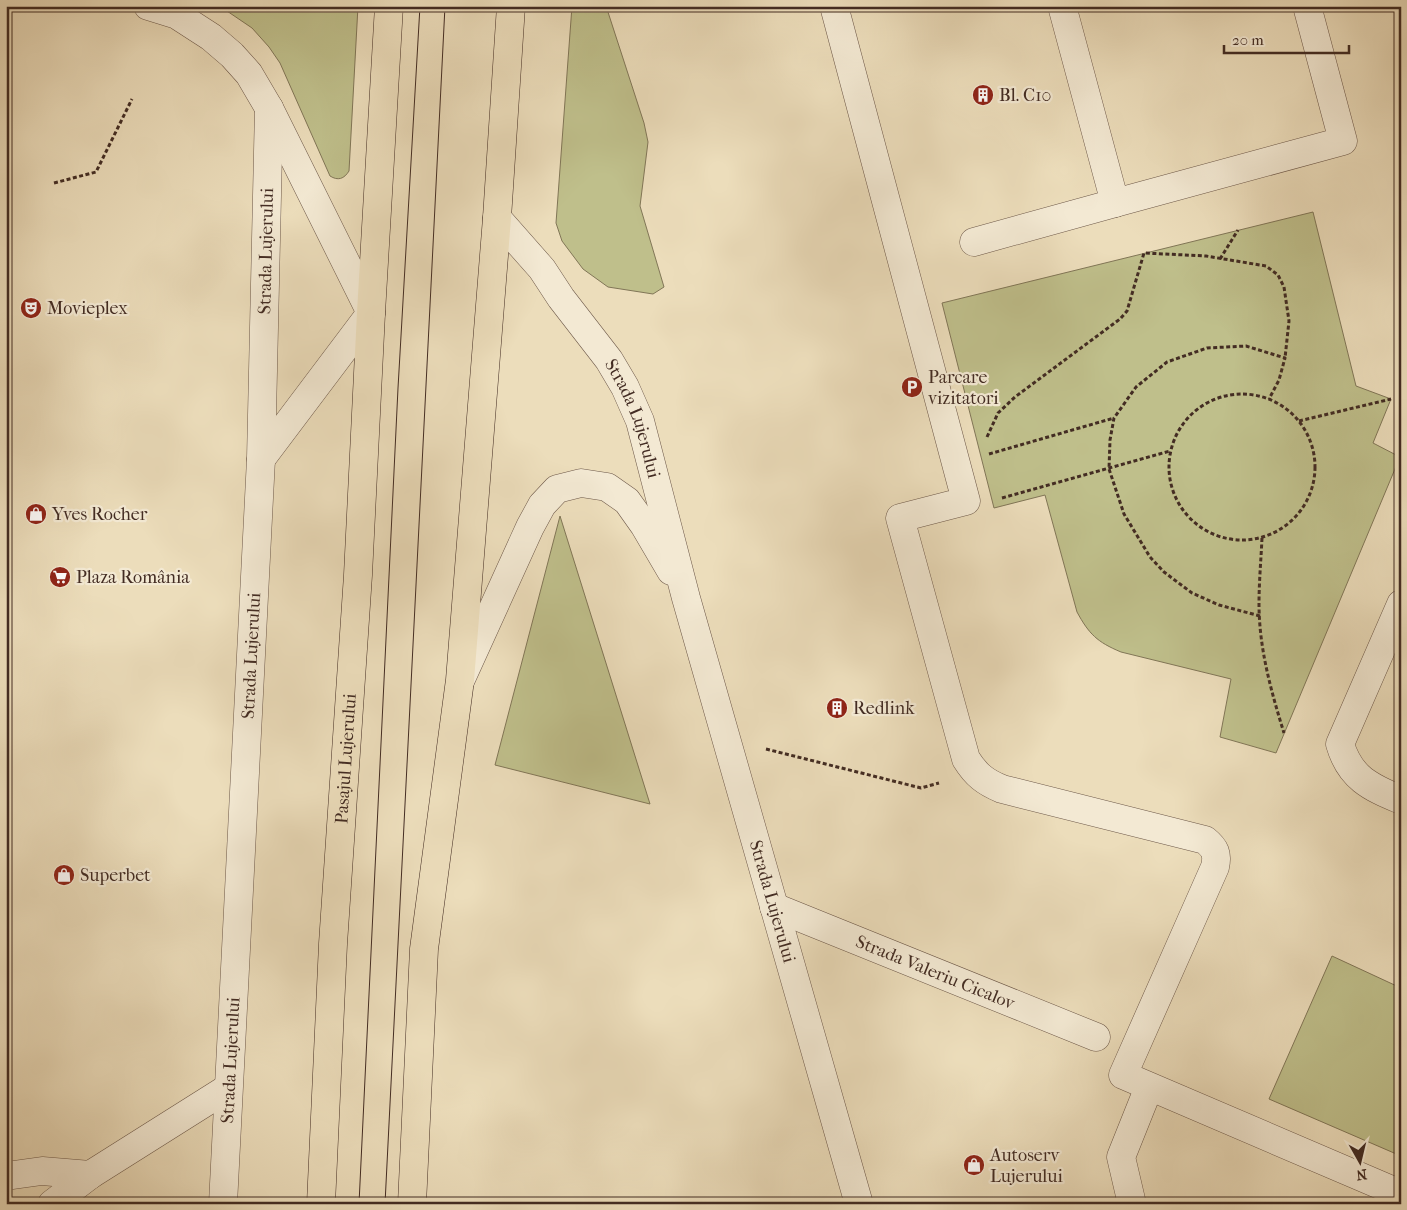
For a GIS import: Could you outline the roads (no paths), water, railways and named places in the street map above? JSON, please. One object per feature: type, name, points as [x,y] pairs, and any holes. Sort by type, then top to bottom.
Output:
[{"type":"main road","points":[[371,313],[389,6]]},
{"type":"main road","points":[[412,1204],[424,948],[460,680],[497,218],[510,6]]},
{"type":"main road","name":"Pasajul Lujerului","points":[[321,1204],[333,944],[358,575],[371,313]]},
{"type":"street","points":[[148,6],[177,15],[211,37],[232,55],[249,74],[269,108],[371,313],[261,460]]},
{"type":"street","points":[[834,6],[966,501],[900,518],[962,748],[972,769],[987,783],[1002,789],[1205,840],[1215,849],[1217,858],[1215,867],[1123,1075],[1401,1194]]},
{"type":"street","points":[[1062,6],[1115,203]]},
{"type":"street","points":[[974,242],[1343,141],[1307,6]]},
{"type":"street","name":"Strada Lujerului","points":[[222,1204],[261,460],[269,108]]},
{"type":"street","name":"Strada Lujerului","points":[[497,218],[542,269],[561,298],[609,360],[625,387],[640,421],[651,457],[686,598],[859,1204]]},
{"type":"street","name":"Strada Lujerului","points":[[460,680],[530,527],[542,505],[557,489],[581,482],[607,487],[627,501],[644,526],[686,598]]},
{"type":"street","points":[[1401,604],[1340,744],[1344,758],[1365,783],[1401,800]]},
{"type":"street","name":"Strada Valeriu Cicalov","points":[[774,907],[1096,1037]]},
{"type":"street","points":[[1132,1204],[1120,1157],[1149,1087]]},
{"type":"street","points":[[52,1204],[90,1176],[228,1088]]},
{"type":"street","points":[[6,1176],[42,1171],[90,1176]]},
{"type":"tram line","points":[[359,1204],[398,388],[420,6]]},
{"type":"tram line","points":[[385,1204],[445,6]]},
{"type":"place","name":"Bl. C10","points":[[983,95]]},
{"type":"place","name":"Movieplex","points":[[31,308]]},
{"type":"place","name":"Parcare vizitatori","points":[[912,387]]},
{"type":"place","name":"Yves Rocher","points":[[36,514]]},
{"type":"place","name":"Plaza România","points":[[60,577]]},
{"type":"place","name":"Redlink","points":[[837,708]]},
{"type":"place","name":"Superbet","points":[[64,875]]},
{"type":"place","name":"Autoserv Lujerului","points":[[974,1165]]}]
